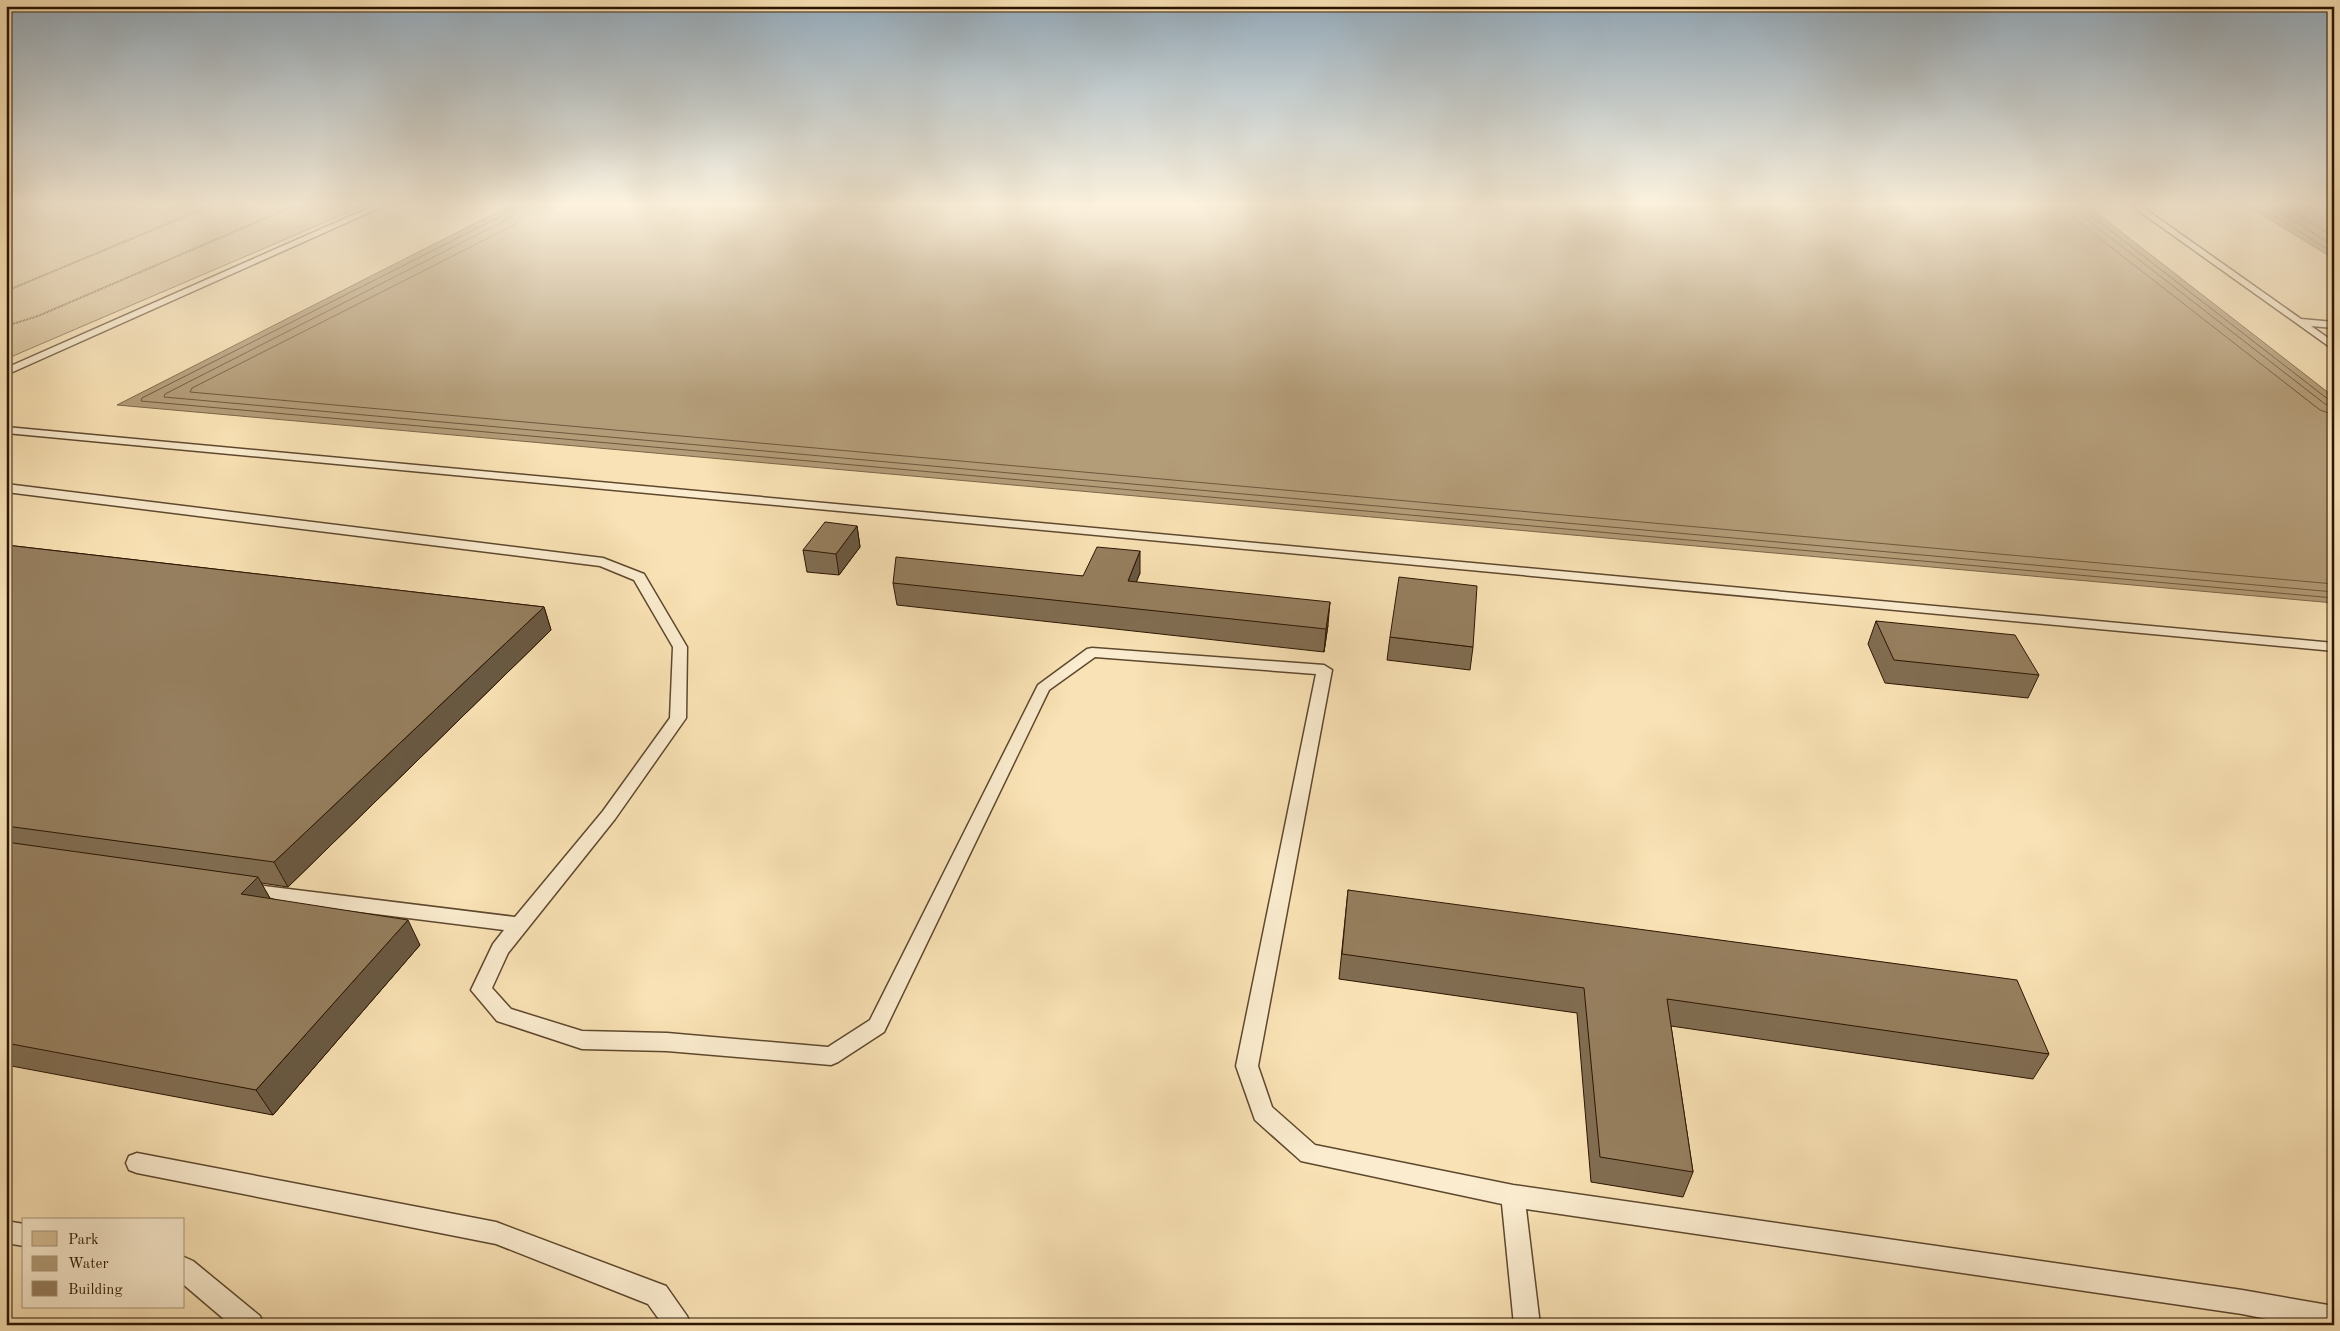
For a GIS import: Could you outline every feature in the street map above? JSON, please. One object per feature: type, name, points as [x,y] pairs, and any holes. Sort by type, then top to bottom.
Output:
[{"type":"lane","points":[[6,372],[240,268]]},
{"type":"lane","points":[[2223,268],[2334,347]]},
{"type":"lane","points":[[2299,322],[2334,325]]},
{"type":"lane","points":[[6,430],[2334,647]]},
{"type":"lane","points":[[6,488],[603,562],[639,577],[680,647],[678,718],[609,815],[500,949],[481,990],[504,1015],[582,1040],[667,1042],[831,1056],[876,1026],[1043,688],[1092,652],[1324,670],[1247,1066],[1264,1114],[1308,1154],[1514,1196],[2242,1302],[2334,1319]]},
{"type":"lane","points":[[232,889],[519,925]]},
{"type":"lane","points":[[136,1163],[496,1233],[657,1295],[678,1325]]},
{"type":"lane","points":[[1514,1196],[1527,1325]]},
{"type":"lane","points":[[6,1232],[22,1235]]},
{"type":"lane","points":[[185,1270],[251,1325]]},
{"type":"path","points":[[6,291],[61,268]]},
{"type":"path","points":[[6,326],[38,316],[149,268]]},
{"type":"green space","points":[[6,268],[218,268],[6,359]]},
{"type":"water","points":[[387,268],[2168,268],[2334,397],[2334,603],[117,405]]},
{"type":"building","points":[[825,522],[857,526],[836,554],[803,550]]},
{"type":"building","points":[[6,545],[544,607],[274,862],[6,826]]},
{"type":"building","points":[[1097,547],[1140,551],[1128,581],[1330,602],[1326,629],[893,583],[896,557],[1083,576]]},
{"type":"building","points":[[1399,577],[1477,586],[1473,647],[1390,637]]},
{"type":"building","points":[[1876,621],[2015,635],[2039,675],[1894,660]]},
{"type":"building","points":[[6,842],[258,877],[241,894],[408,920],[256,1090],[6,1043]]},
{"type":"building","points":[[1348,890],[2017,980],[2049,1054],[1667,999],[1693,1172],[1600,1157],[1584,988],[1342,954]]}]
